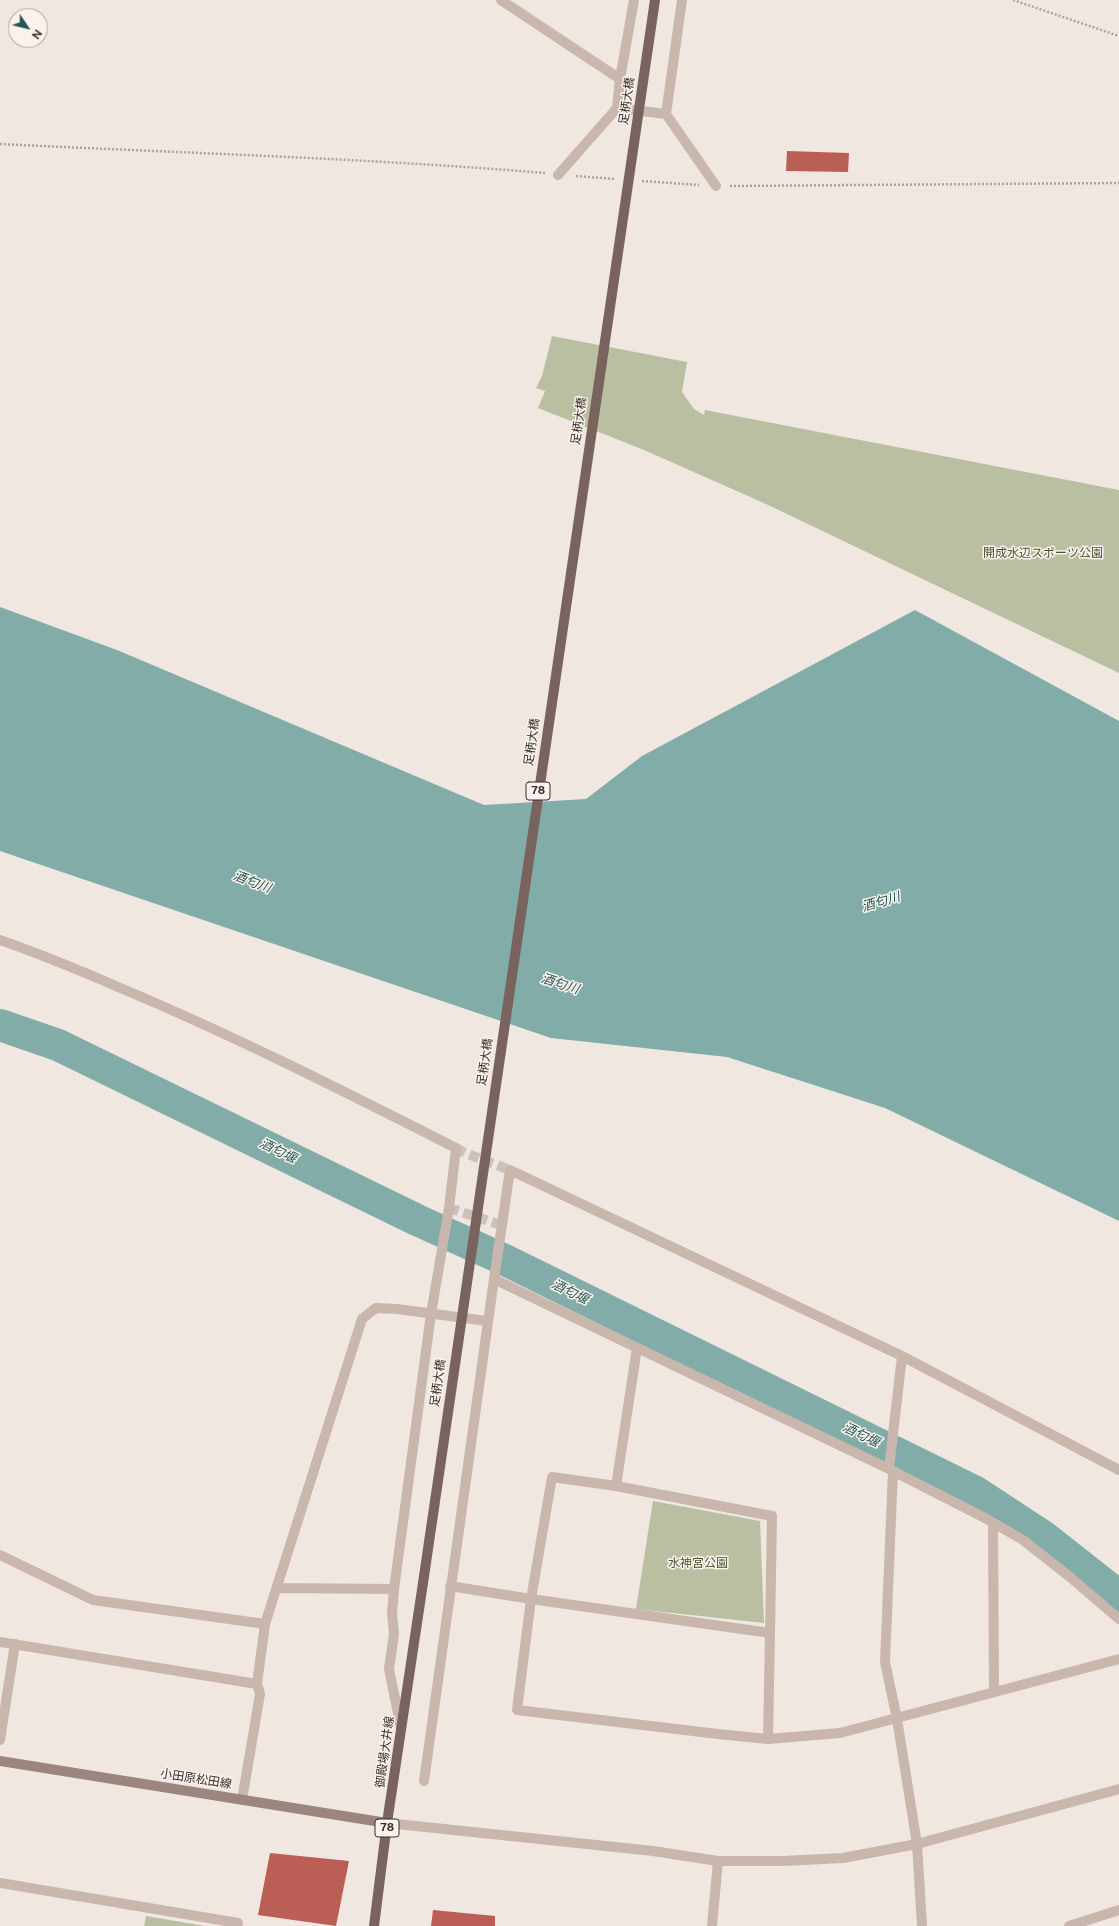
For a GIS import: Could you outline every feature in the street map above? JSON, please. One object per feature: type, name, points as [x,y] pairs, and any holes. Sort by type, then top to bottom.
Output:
[{"type":"main road","name":"足柄大橋","points":[[423,1582],[654,0]]},
{"type":"main road","name":"御殿場大井線","points":[[374,1926],[387,1822],[423,1582]]},
{"type":"main road","name":"小田原松田線","points":[[0,1761],[387,1822]]},
{"type":"street","points":[[501,0],[620,79]]},
{"type":"street","points":[[558,174],[617,108],[620,79],[634,0]]},
{"type":"street","points":[[682,0],[666,114],[716,186]]},
{"type":"street","points":[[617,108],[666,114]]},
{"type":"street","points":[[0,940],[33,951],[165,1007],[308,1073],[456,1148],[447,1225],[431,1314],[394,1589],[392,1613],[394,1634],[389,1670],[401,1730]]},
{"type":"street","points":[[424,1781],[487,1321],[510,1170],[902,1356],[1119,1470]]},
{"type":"street","points":[[494,1279],[891,1470],[985,1518],[1023,1540],[1119,1618]]},
{"type":"street","points":[[242,1800],[260,1694],[257,1684],[265,1624],[362,1319],[376,1308],[487,1321]]},
{"type":"street","points":[[616,1486],[637,1348]]},
{"type":"street","points":[[902,1356],[890,1456],[891,1470],[885,1662],[897,1719],[916,1844],[922,1926]]},
{"type":"street","points":[[768,1739],[772,1516],[616,1486],[552,1477],[531,1599],[517,1710],[768,1739],[840,1733],[1119,1659]]},
{"type":"street","points":[[993,1524],[994,1692]]},
{"type":"street","points":[[0,1555],[93,1600],[265,1624]]},
{"type":"street","points":[[450,1586],[770,1633]]},
{"type":"street","points":[[277,1588],[394,1589]]},
{"type":"street","points":[[0,1642],[257,1684]]},
{"type":"street","points":[[0,1740],[15,1644]]},
{"type":"street","points":[[387,1822],[645,1850],[718,1861],[783,1861],[843,1858],[916,1844],[1119,1789]]},
{"type":"street","points":[[712,1926],[718,1861]]},
{"type":"street","points":[[0,1883],[238,1923],[237,1926]]},
{"type":"street","points":[[1069,1926],[1119,1910]]},
{"type":"path","points":[[1013,0],[1119,36]]},
{"type":"path","points":[[0,144],[362,161],[484,168],[621,179]]},
{"type":"path","points":[[637,180],[716,186],[1119,184]]},
{"type":"green space","name":"開成水辺スポーツ公園","points":[[552,336],[687,362],[682,392],[694,409],[704,415],[705,410],[1119,490],[1119,673],[766,504],[644,450],[538,408],[545,391],[536,388],[542,376]]},
{"type":"green space","name":"水神宮公園","points":[[653,1501],[760,1521],[764,1623],[636,1609]]},
{"type":"green space","points":[[146,1916],[205,1926],[144,1926]]},
{"type":"water","name":"酒匂川","points":[[0,607],[117,650],[484,805],[586,799],[642,756],[915,610],[1119,721],[1119,1221],[885,1108],[727,1057],[551,1038],[0,851]]},
{"type":"building","points":[[787,151],[849,153],[848,172],[786,171]]},
{"type":"building","points":[[270,1853],[349,1861],[336,1926],[258,1915]]},
{"type":"building","points":[[433,1910],[495,1916],[495,1926],[431,1926]]},
{"type":"waterway","name":"酒匂堰","points":[[0,1025],[58,1045],[417,1220],[507,1261],[976,1492],[1043,1536],[1119,1596]]},
{"type":"tunnel","points":[[456,1148],[465,1153],[510,1170]]},
{"type":"tunnel","points":[[449,1208],[501,1225]]}]
